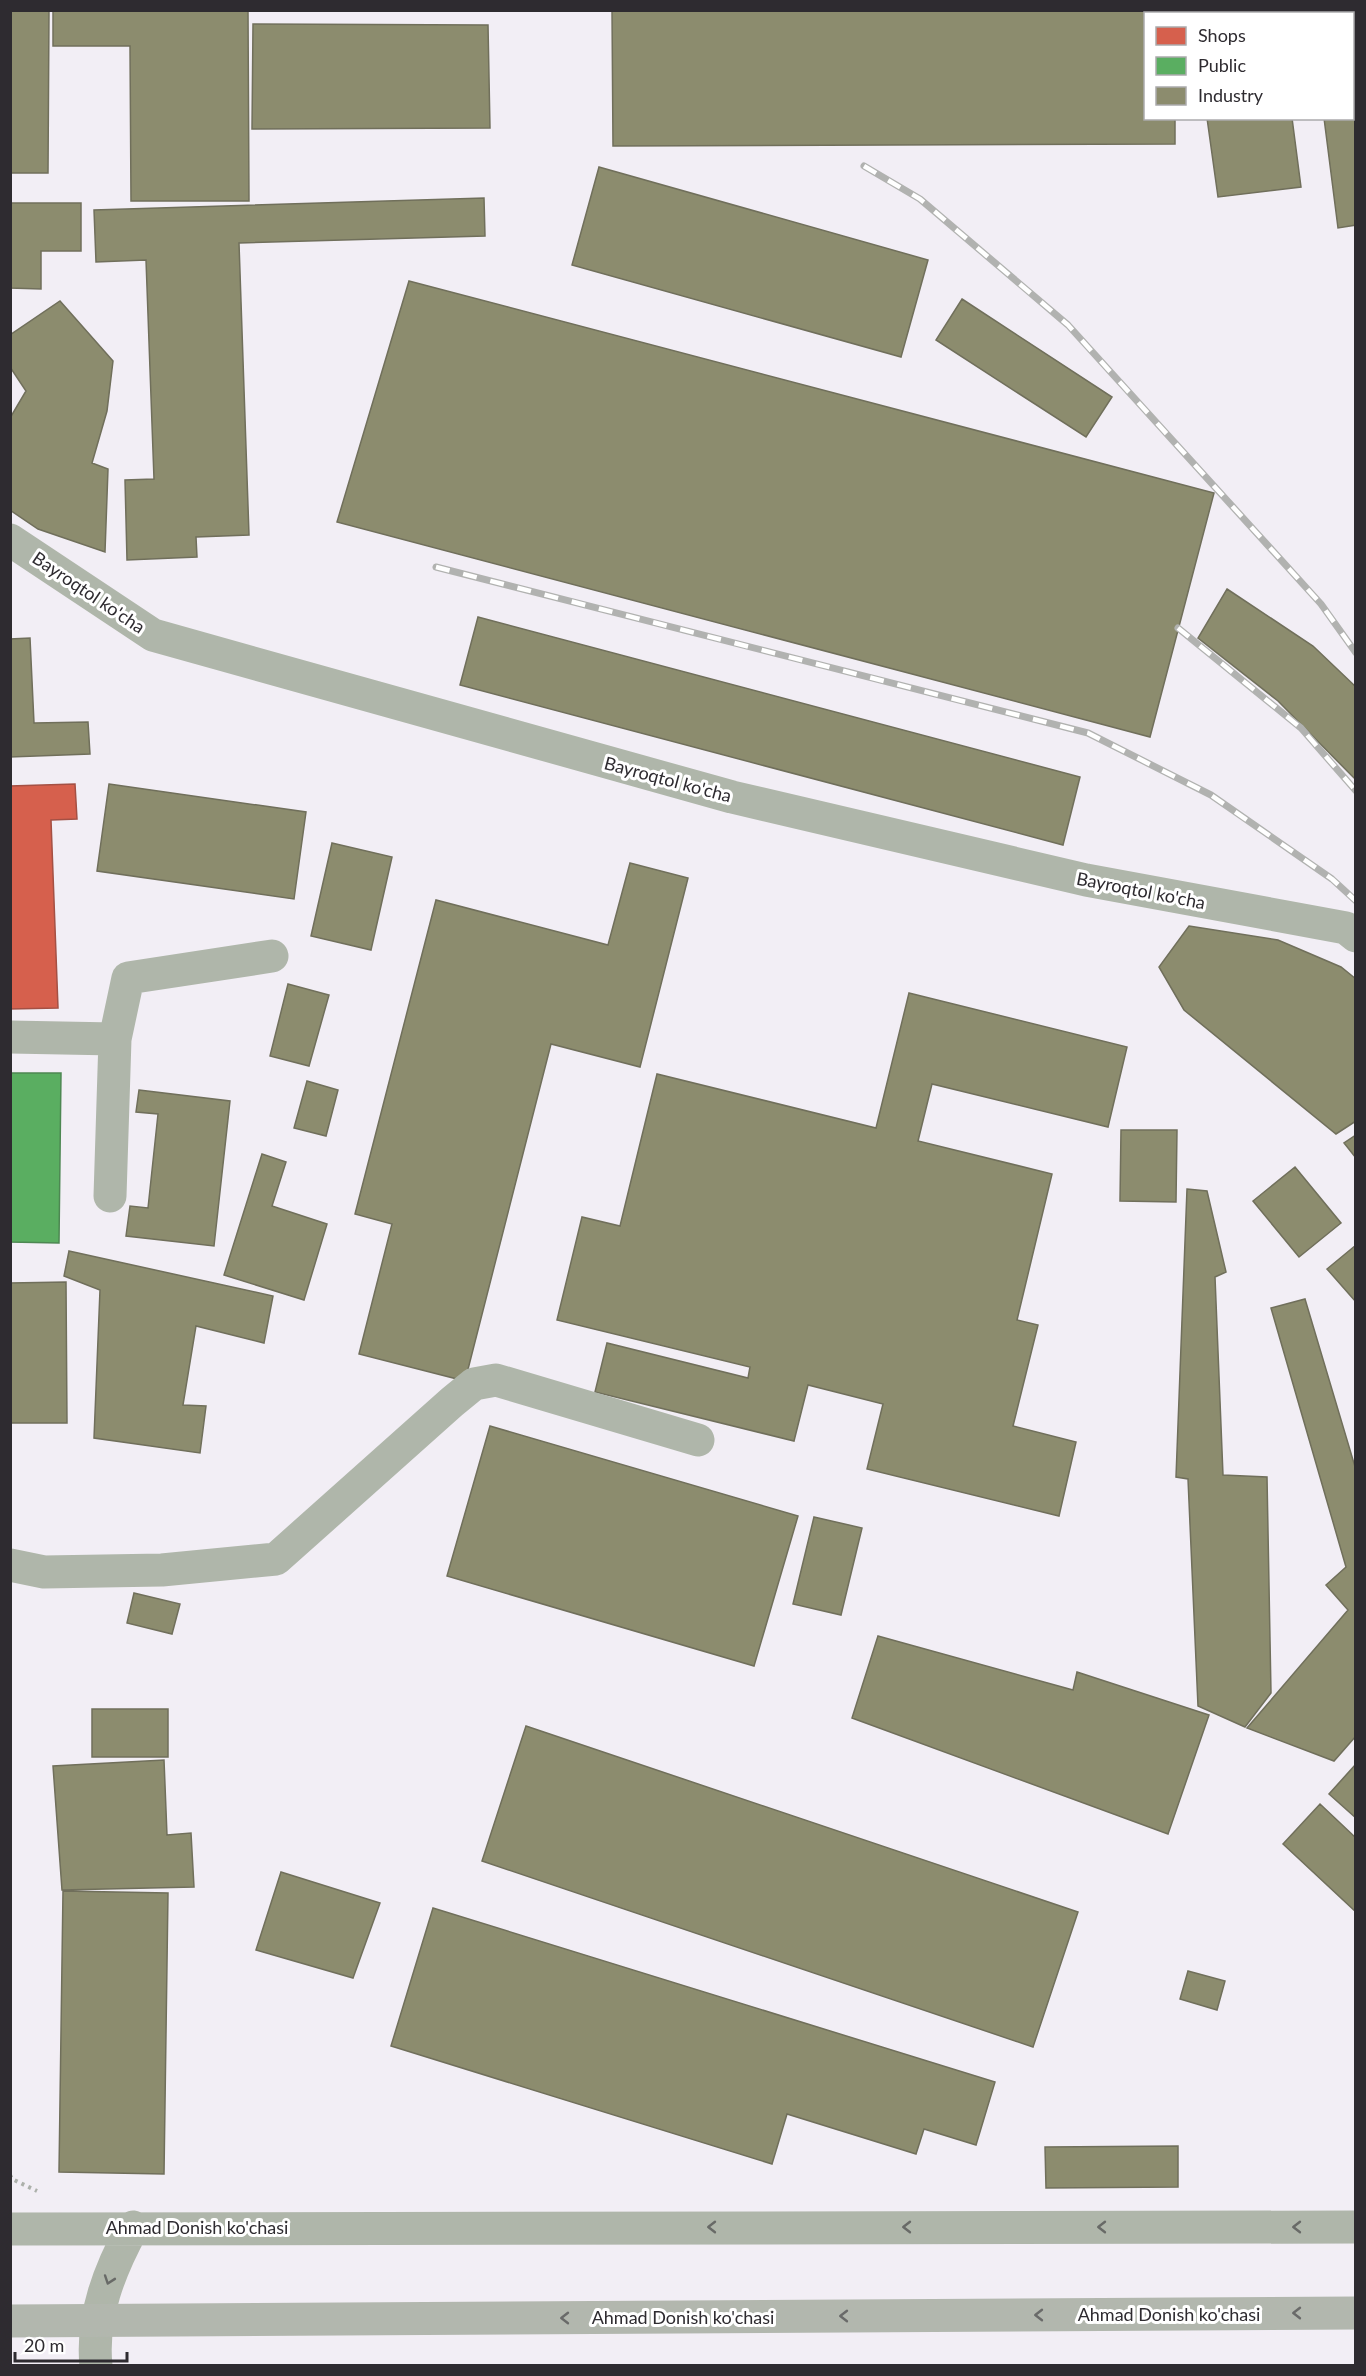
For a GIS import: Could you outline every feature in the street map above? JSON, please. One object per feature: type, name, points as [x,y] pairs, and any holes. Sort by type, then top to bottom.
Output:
[{"type":"main road","name":"Ahmad Donish ko'chasi","points":[[10,2321],[1356,2313]]},
{"type":"street","name":"Bayroqtol ko'cha","points":[[10,540],[153,635],[732,797],[1086,880],[1346,928],[1356,936]]},
{"type":"street","points":[[110,1196],[115,1039],[128,978],[272,956]]},
{"type":"street","points":[[10,1037],[115,1039]]},
{"type":"street","points":[[10,1565],[44,1572],[162,1570],[276,1558],[474,1384],[496,1380],[698,1440]]},
{"type":"street","points":[[96,2366],[94,2347],[104,2294],[118,2254],[134,2227]]},
{"type":"street","name":"Ahmad Donish ko'chasi","points":[[10,2229],[134,2227],[1356,2228]]},
{"type":"building: Shops","points":[[75,784],[77,819],[51,820],[58,1008],[10,1009],[10,786]]},
{"type":"building: Public","points":[[10,1073],[61,1073],[59,1243],[10,1242]]},
{"type":"building: Industry","points":[[10,10],[49,10],[48,173],[10,173]]},
{"type":"building: Industry","points":[[53,10],[248,10],[249,201],[131,201],[130,46],[53,46]]},
{"type":"building: Industry","points":[[612,10],[1174,10],[1174,12],[1144,12],[1144,120],[1175,120],[1175,144],[613,146]]},
{"type":"building: Industry","points":[[1193,10],[1278,10],[1278,12],[1193,12]]},
{"type":"building: Industry","points":[[253,24],[488,25],[490,128],[252,129]]},
{"type":"building: Industry","points":[[1354,99],[1356,99],[1356,225],[1338,228],[1324,120],[1354,120]]},
{"type":"building: Industry","points":[[1207,120],[1292,120],[1301,187],[1218,197]]},
{"type":"building: Industry","points":[[599,167],[928,260],[901,357],[572,265]]},
{"type":"building: Industry","points":[[484,198],[485,236],[239,243],[249,535],[196,537],[197,557],[127,560],[125,480],[154,479],[146,260],[96,262],[94,210]]},
{"type":"building: Industry","points":[[10,203],[81,203],[81,251],[41,251],[41,289],[10,288]]},
{"type":"building: Industry","points":[[409,281],[1214,493],[1150,737],[337,522]]},
{"type":"building: Industry","points":[[962,299],[1112,397],[1086,437],[936,340]]},
{"type":"building: Industry","points":[[60,301],[113,361],[107,411],[92,463],[108,469],[105,552],[38,529],[10,510],[10,418],[26,391],[10,367],[10,335]]},
{"type":"building: Industry","points":[[1227,589],[1313,646],[1356,687],[1356,780],[1278,701],[1198,638]]},
{"type":"building: Industry","points":[[478,617],[1080,777],[1063,845],[460,685]]},
{"type":"building: Industry","points":[[30,638],[34,723],[88,722],[90,754],[10,757],[10,639]]},
{"type":"building: Industry","points":[[109,784],[306,812],[294,899],[97,871]]},
{"type":"building: Industry","points":[[332,843],[392,857],[371,950],[311,936]]},
{"type":"building: Industry","points":[[630,863],[688,878],[640,1067],[551,1044],[465,1381],[359,1354],[392,1224],[355,1214],[436,900],[608,945]]},
{"type":"building: Industry","points":[[1189,926],[1278,940],[1341,967],[1356,979],[1356,1121],[1336,1134],[1184,1010],[1159,967]]},
{"type":"building: Industry","points":[[288,984],[329,995],[309,1066],[270,1056]]},
{"type":"building: Industry","points":[[909,993],[1127,1047],[1108,1127],[932,1084],[918,1141],[1052,1174],[1017,1320],[1038,1325],[1013,1426],[1076,1442],[1059,1516],[867,1469],[883,1404],[808,1385],[794,1441],[595,1392],[607,1343],[748,1378],[750,1367],[557,1320],[582,1217],[620,1226],[657,1074],[876,1128]]},
{"type":"building: Industry","points":[[307,1081],[338,1090],[326,1136],[294,1128]]},
{"type":"building: Industry","points":[[139,1090],[230,1101],[214,1246],[126,1236],[130,1206],[148,1208],[158,1114],[136,1112]]},
{"type":"building: Industry","points":[[1121,1130],[1177,1130],[1176,1202],[1120,1201]]},
{"type":"building: Industry","points":[[1356,1135],[1356,1158],[1344,1143]]},
{"type":"building: Industry","points":[[262,1154],[286,1162],[272,1206],[327,1224],[304,1300],[224,1275]]},
{"type":"building: Industry","points":[[1295,1167],[1341,1223],[1299,1257],[1253,1201]]},
{"type":"building: Industry","points":[[1187,1189],[1207,1191],[1226,1272],[1215,1277],[1223,1475],[1267,1477],[1271,1693],[1245,1727],[1198,1706],[1188,1479],[1176,1477]]},
{"type":"building: Industry","points":[[1356,1245],[1356,1302],[1327,1269]]},
{"type":"building: Industry","points":[[69,1251],[273,1296],[264,1343],[196,1326],[183,1405],[206,1406],[200,1453],[94,1438],[100,1290],[64,1276]]},
{"type":"building: Industry","points":[[66,1282],[67,1423],[10,1423],[10,1283]]},
{"type":"building: Industry","points":[[1305,1299],[1356,1470],[1356,1736],[1334,1761],[1247,1728],[1348,1610],[1326,1585],[1346,1567],[1271,1308]]},
{"type":"building: Industry","points":[[490,1426],[798,1516],[754,1666],[447,1576]]},
{"type":"building: Industry","points":[[814,1517],[862,1528],[841,1615],[793,1604]]},
{"type":"building: Industry","points":[[134,1593],[180,1604],[172,1634],[127,1623]]},
{"type":"building: Industry","points":[[878,1636],[1073,1690],[1077,1672],[1209,1715],[1168,1834],[852,1718]]},
{"type":"building: Industry","points":[[92,1709],[168,1709],[168,1757],[92,1757]]},
{"type":"building: Industry","points":[[526,1726],[1078,1912],[1033,2047],[482,1861]]},
{"type":"building: Industry","points":[[164,1760],[167,1835],[191,1833],[194,1887],[62,1890],[53,1766]]},
{"type":"building: Industry","points":[[1356,1764],[1356,1818],[1329,1794]]},
{"type":"building: Industry","points":[[1320,1804],[1356,1838],[1356,1912],[1283,1844]]},
{"type":"building: Industry","points":[[281,1872],[380,1903],[353,1978],[256,1950]]},
{"type":"building: Industry","points":[[63,1891],[168,1893],[164,2174],[59,2172]]},
{"type":"building: Industry","points":[[433,1908],[995,2082],[976,2145],[924,2129],[916,2154],[787,2114],[772,2164],[391,2046]]},
{"type":"building: Industry","points":[[1188,1971],[1225,1981],[1217,2010],[1180,1999]]},
{"type":"building: Industry","points":[[1178,2146],[1178,2187],[1046,2188],[1045,2147]]},
{"type":"railway","points":[[864,166],[920,199],[1068,325],[1321,604],[1356,653]]},
{"type":"railway","points":[[436,567],[1088,733],[1211,795],[1332,879],[1356,901]]},
{"type":"railway","points":[[1178,628],[1301,728],[1356,791]]}]
